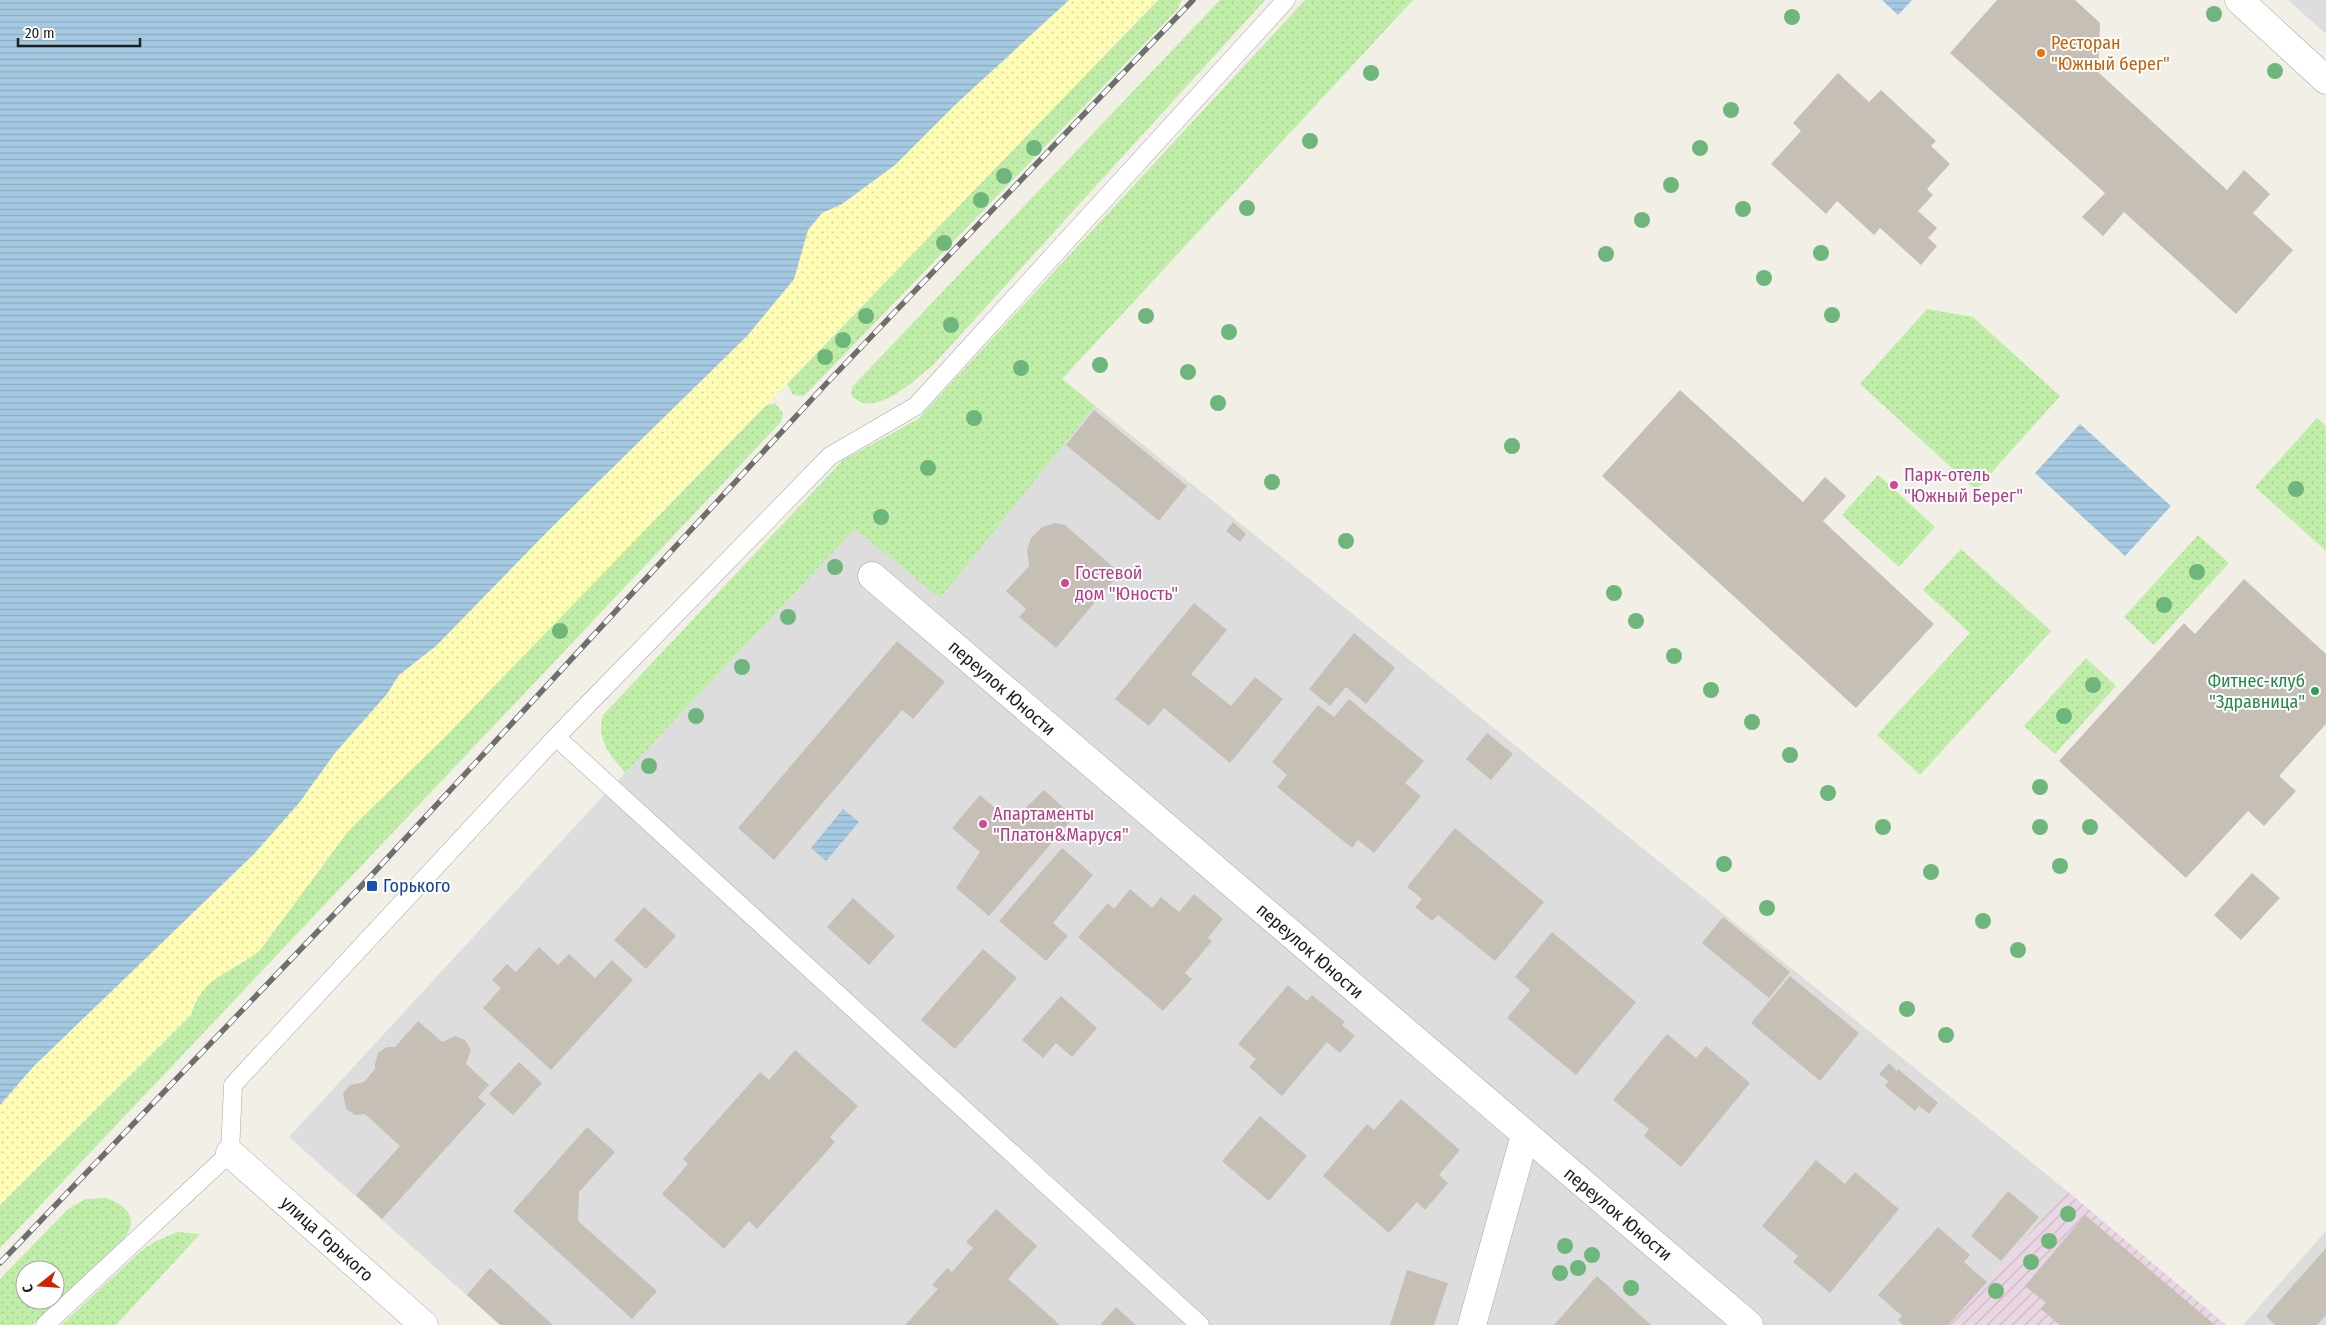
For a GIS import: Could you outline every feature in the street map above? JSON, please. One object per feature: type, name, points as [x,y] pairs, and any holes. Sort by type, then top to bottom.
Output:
[{"type":"street","points":[[2239,0],[2326,80]]},
{"type":"street","name":"переулок Юности","points":[[872,576],[1749,1325]]},
{"type":"street","points":[[1472,1325],[1525,1135]]},
{"type":"street","name":"улица Горького","points":[[230,1153],[424,1325]]},
{"type":"lane","points":[[45,1325],[230,1153],[233,1085],[556,736],[830,456],[916,406],[1286,0]]},
{"type":"lane","points":[[556,736],[1200,1325]]},
{"type":"shaded area","points":[[2288,0],[2326,0],[2326,34]]},
{"type":"shaded area","points":[[1026,348],[1095,406],[2067,1191],[2226,1325],[500,1325],[289,1137],[591,809]]},
{"type":"shaded area","points":[[2067,1191],[2226,1325],[1948,1325]]},
{"type":"shaded area","points":[[2326,1231],[2326,1325],[2243,1325]]},
{"type":"green space","points":[[1158,0],[1182,0],[1178,9],[807,393],[803,396],[793,395],[787,384]]},
{"type":"green space","points":[[1220,0],[1265,0],[934,364],[905,388],[882,401],[860,402],[851,395],[852,387]]},
{"type":"green space","points":[[1305,0],[1413,0],[1062,379],[1095,406],[940,598],[855,529],[625,773],[614,760],[603,739],[601,724],[603,715],[843,460],[918,419]]},
{"type":"green space","points":[[1927,309],[1973,317],[2060,396],[1976,490],[1860,384]]},
{"type":"green space","points":[[775,403],[783,413],[781,422],[0,1248],[0,1205],[191,1015],[202,991],[210,983],[260,950],[349,830],[765,406]]},
{"type":"green space","points":[[2317,418],[2326,426],[2326,551],[2255,487]]},
{"type":"green space","points":[[1878,475],[1935,527],[1899,567],[1842,515]]},
{"type":"green space","points":[[2198,535],[2229,563],[2154,645],[2124,617]]},
{"type":"green space","points":[[1961,549],[2051,631],[1920,775],[1877,735],[1970,633],[1923,590]]},
{"type":"green space","points":[[2086,658],[2116,686],[2055,754],[2024,726]]},
{"type":"green space","points":[[106,1198],[126,1209],[131,1219],[131,1225],[123,1240],[65,1294],[65,1260],[18,1260],[68,1209],[86,1199]]},
{"type":"green space","points":[[177,1232],[200,1234],[116,1325],[61,1325],[142,1250],[156,1241]]},
{"type":"green space","points":[[15,1264],[15,1310],[48,1310],[32,1325],[0,1325],[0,1279]]},
{"type":"sand","points":[[1069,0],[1158,0],[442,740],[349,830],[260,950],[210,983],[202,991],[191,1015],[0,1205],[0,1105],[34,1066],[254,854],[299,803],[335,753],[387,694],[399,675],[436,646],[547,532],[748,335],[794,279],[808,229],[822,213],[842,204],[895,165],[956,104]]},
{"type":"water","points":[[0,0],[1069,0],[956,104],[895,165],[842,204],[822,213],[808,230],[794,279],[748,335],[547,532],[436,646],[399,675],[387,694],[335,753],[299,803],[254,854],[34,1066],[0,1105]]},
{"type":"water","points":[[1882,0],[1912,0],[1898,15]]},
{"type":"water","points":[[2080,424],[2171,506],[2125,556],[2035,473]]},
{"type":"water","points":[[843,809],[859,822],[826,861],[811,848]]},
{"type":"building","points":[[1997,0],[2075,0],[2100,23],[2098,72],[2227,190],[2244,170],[2270,194],[2253,213],[2293,250],[2236,314],[2124,212],[2103,236],[2082,217],[2105,193],[1950,53]]},
{"type":"building","points":[[1838,73],[1869,102],[1881,90],[1936,141],[1931,146],[1950,164],[1927,189],[1933,195],[1918,211],[1937,228],[1928,238],[1937,246],[1921,265],[1880,228],[1874,235],[1837,201],[1826,214],[1771,164],[1801,131],[1793,123]]},
{"type":"building","points":[[1680,390],[1803,502],[1825,477],[1846,496],[1823,521],[1934,624],[1856,708],[1602,476]]},
{"type":"building","points":[[1094,410],[1187,486],[1159,521],[1066,445]]},
{"type":"building","points":[[1233,522],[1246,534],[1240,542],[1226,531]]},
{"type":"building","points":[[1056,523],[1065,525],[1120,573],[1056,648],[1019,617],[1026,609],[1006,591],[1029,566],[1027,550],[1031,538],[1042,527]]},
{"type":"building","points":[[2244,579],[2326,654],[2326,724],[2279,776],[2296,791],[2264,826],[2248,811],[2186,878],[2059,761],[2184,623],[2195,634]]},
{"type":"building","points":[[1194,603],[1227,630],[1191,674],[1231,706],[1255,677],[1283,699],[1230,763],[1164,708],[1149,726],[1115,699]]},
{"type":"building","points":[[1354,633],[1395,668],[1366,704],[1346,687],[1330,706],[1309,689]]},
{"type":"building","points":[[897,641],[945,682],[913,719],[902,710],[774,860],[738,828]]},
{"type":"building","points":[[1349,699],[1424,761],[1405,783],[1421,796],[1374,853],[1358,840],[1352,848],[1277,787],[1287,775],[1272,762],[1318,705],[1334,717]]},
{"type":"building","points":[[1487,733],[1513,754],[1491,780],[1466,759]]},
{"type":"building","points":[[1044,790],[1074,817],[989,916],[956,888],[980,852],[952,828],[980,795],[1011,822]]},
{"type":"building","points":[[1455,828],[1544,902],[1495,961],[1438,915],[1432,921],[1415,907],[1422,899],[1407,887]]},
{"type":"building","points":[[1062,848],[1093,875],[1053,923],[1068,936],[1046,961],[999,921]]},
{"type":"building","points":[[2252,873],[2280,898],[2241,940],[2214,915]]},
{"type":"building","points":[[1130,889],[1152,908],[1161,897],[1179,912],[1194,894],[1223,919],[1208,938],[1212,941],[1185,973],[1192,979],[1163,1011],[1078,937],[1108,903],[1114,909]]},
{"type":"building","points":[[853,898],[895,936],[869,965],[827,927]]},
{"type":"building","points":[[644,907],[676,936],[646,969],[614,940]]},
{"type":"building","points":[[1723,917],[1790,972],[1769,998],[1702,943]]},
{"type":"building","points":[[1552,932],[1636,1002],[1576,1075],[1507,1018],[1530,990],[1515,977]]},
{"type":"building","points":[[539,947],[558,965],[569,954],[595,978],[612,960],[633,980],[551,1070],[483,1008],[501,988],[492,980],[507,964],[516,972]]},
{"type":"building","points":[[983,949],[1017,978],[955,1049],[921,1020]]},
{"type":"building","points":[[1790,976],[1859,1033],[1820,1081],[1751,1023]]},
{"type":"building","points":[[1288,985],[1307,1001],[1312,995],[1345,1022],[1342,1025],[1355,1036],[1340,1053],[1327,1042],[1282,1096],[1249,1067],[1256,1059],[1238,1044]]},
{"type":"building","points":[[1061,996],[1097,1028],[1072,1057],[1056,1043],[1043,1058],[1022,1040]]},
{"type":"building","points":[[418,1021],[442,1042],[455,1036],[465,1040],[471,1050],[466,1064],[489,1085],[478,1097],[486,1104],[382,1219],[356,1195],[400,1146],[365,1114],[355,1115],[346,1109],[343,1093],[350,1085],[364,1082],[375,1069],[378,1053],[387,1047],[395,1047]]},
{"type":"building","points":[[1667,1034],[1696,1058],[1706,1046],[1750,1083],[1681,1167],[1644,1136],[1649,1129],[1613,1100]]},
{"type":"building","points":[[795,1050],[858,1106],[830,1137],[835,1142],[757,1229],[749,1221],[724,1249],[662,1194],[688,1164],[683,1159],[760,1072],[769,1080]]},
{"type":"building","points":[[519,1062],[542,1083],[513,1115],[489,1094]]},
{"type":"building","points":[[1889,1063],[1938,1103],[1929,1114],[1919,1106],[1915,1111],[1885,1086],[1888,1081],[1879,1074]]},
{"type":"building","points":[[1401,1099],[1460,1150],[1439,1175],[1448,1183],[1425,1210],[1417,1202],[1389,1233],[1323,1176],[1367,1124],[1374,1130]]},
{"type":"building","points":[[1260,1116],[1307,1156],[1269,1201],[1222,1161]]},
{"type":"building","points":[[587,1127],[615,1152],[579,1192],[578,1221],[657,1291],[632,1319],[513,1211]]},
{"type":"building","points":[[1816,1160],[1845,1184],[1855,1172],[1899,1209],[1830,1293],[1793,1262],[1798,1256],[1762,1226]]},
{"type":"building","points":[[2008,1191],[2039,1217],[2001,1261],[1971,1236]]},
{"type":"building","points":[[996,1209],[1037,1246],[1008,1279],[1060,1325],[905,1325],[938,1289],[932,1285],[947,1268],[952,1272],[973,1248],[966,1242]]},
{"type":"building","points":[[2085,1215],[2215,1325],[2060,1325],[2041,1309],[2046,1303],[2025,1286]]},
{"type":"building","points":[[1938,1227],[1970,1255],[1964,1262],[1987,1282],[1948,1325],[1903,1325],[1898,1320],[1902,1316],[1878,1295]]},
{"type":"building","points":[[2326,1248],[2326,1315],[2317,1325],[2275,1325],[2266,1316]]},
{"type":"building","points":[[490,1268],[553,1325],[500,1325],[467,1295]]},
{"type":"building","points":[[1407,1270],[1448,1283],[1434,1325],[1390,1325]]},
{"type":"building","points":[[1597,1276],[1651,1325],[1554,1325]]},
{"type":"building","points":[[1116,1307],[1136,1325],[1100,1325]]},
{"type":"railway","points":[[0,1263],[368,879],[825,385],[1193,0]]},
{"type":"place","name":"Ресторан \"Южный берег\"","points":[[2041,53]]},
{"type":"place","name":"Парк-отель \"Южный Берег\"","points":[[1894,485]]},
{"type":"place","name":"Гостевой дом \"Юность\"","points":[[1065,583]]},
{"type":"place","name":"Фитнес-клуб \"Здравница\"","points":[[2315,691]]},
{"type":"place","name":"Апартаменты \"Платон&Маруся\"","points":[[983,824]]},
{"type":"place","name":"Горького","points":[[372,886]]}]
